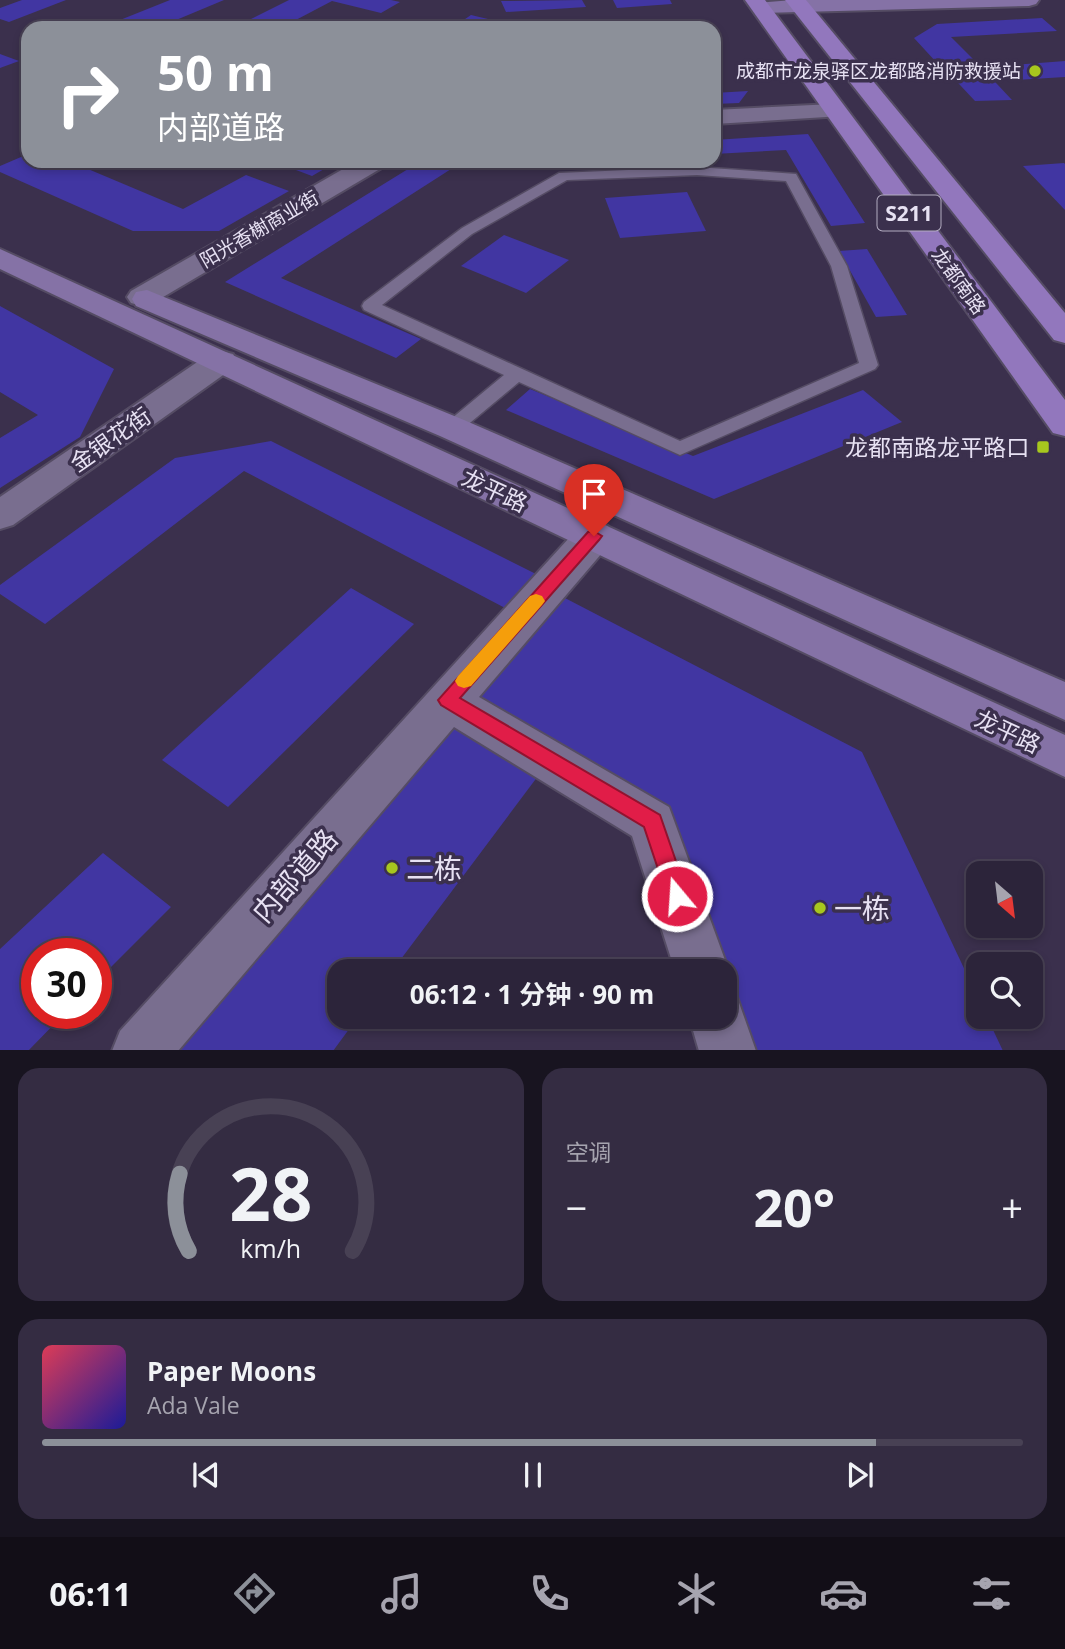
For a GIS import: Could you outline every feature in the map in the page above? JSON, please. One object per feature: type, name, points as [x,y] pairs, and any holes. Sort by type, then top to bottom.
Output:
[{"type":"main road","name":"S211","points":[[797,2],[1065,332]]},
{"type":"main road","name":"龙都南路","points":[[757,3],[833,111],[1065,425]]},
{"type":"street","points":[[757,3],[1029,0]]},
{"type":"street","points":[[721,117],[833,111]]},
{"type":"street","name":"阳光香榭商业街","points":[[142,297],[364,168]]},
{"type":"street","name":"龙平路","points":[[0,233],[142,297],[452,428],[1065,702]]},
{"type":"street","name":"龙平路","points":[[0,258],[1065,757]]},
{"type":"street","name":"金银花街","points":[[0,516],[221,361]]},
{"type":"street","name":"内部道路","points":[[141,1050],[594,536]]},
{"type":"street","points":[[447,700],[652,822],[698,959]]},
{"type":"street","points":[[721,1029],[728,1050]]},
{"type":"lane","points":[[697,171],[791,177],[839,266],[869,365],[680,449],[517,374],[370,306],[467,231],[564,176],[697,171]]},
{"type":"lane","points":[[452,428],[517,374]]},
{"type":"building","points":[[22,0],[66,0],[9,22],[0,19],[0,8]]},
{"type":"building","points":[[170,0],[224,0],[174,21],[118,21]]},
{"type":"building","points":[[289,0],[400,2],[381,13],[332,1],[294,21],[247,21]]},
{"type":"building","points":[[582,0],[586,7],[506,12],[501,1]]},
{"type":"building","points":[[613,0],[670,0],[672,4],[617,8]]},
{"type":"building","points":[[471,15],[496,21],[462,21]]},
{"type":"building","points":[[1042,18],[1057,31],[951,37],[975,61],[937,63],[914,38],[937,24]]},
{"type":"building","points":[[0,54],[19,61],[0,68]]},
{"type":"building","name":"成都市龙泉驿区龙都路消防救援站","points":[[1065,61],[1065,77],[1016,80],[1000,66]]},
{"type":"building","points":[[981,67],[1012,100],[975,101],[945,69]]},
{"type":"building","points":[[748,91],[739,103],[721,104],[721,93]]},
{"type":"building","points":[[808,134],[865,223],[831,226],[786,150],[721,154],[721,140]]},
{"type":"building","points":[[21,157],[21,168],[86,168],[183,209],[246,175],[289,191],[219,231],[133,231],[0,172],[0,166]]},
{"type":"building","points":[[1065,164],[1065,210],[1023,166]]},
{"type":"building","points":[[291,168],[326,168],[312,176]]},
{"type":"building","points":[[410,168],[453,168],[281,278],[421,339],[396,358],[225,282]]},
{"type":"building","points":[[687,192],[706,231],[620,238],[605,198]]},
{"type":"building","points":[[504,235],[569,260],[526,293],[461,266]]},
{"type":"building","points":[[867,249],[907,315],[876,317],[839,251]]},
{"type":"building","points":[[0,306],[114,369],[80,437],[0,488],[0,438],[38,415],[0,392]]},
{"type":"building","points":[[530,389],[693,456],[863,390],[902,422],[714,499],[506,410]]},
{"type":"building","points":[[271,441],[538,575],[507,609],[244,471],[45,624],[0,594],[0,585],[175,458]]},
{"type":"building","points":[[351,588],[414,624],[228,807],[162,760]]},
{"type":"building","name":"一栋","points":[[563,597],[862,752],[966,973],[966,1029],[993,1029],[1003,1050],[755,1050],[737,1000],[737,959],[722,959],[673,819],[470,699]]},
{"type":"building","name":"二栋","points":[[448,710],[547,764],[401,959],[327,959],[327,1029],[349,1029],[334,1050],[172,1050]]},
{"type":"building","points":[[103,853],[171,907],[112,966],[112,938],[21,938],[21,1029],[49,1029],[29,1050],[0,1050],[0,949]]},
{"type":"slow traffic","points":[[464,681],[536,601]]},
{"type":"place","name":"成都市龙泉驿区龙都路消防救援站","points":[[1035,71]]},
{"type":"place","name":"龙都南路龙平路口","points":[[1043,447]]},
{"type":"place","name":"二栋","points":[[392,868]]},
{"type":"place","name":"一栋","points":[[820,908]]},
{"type":"route","points":[[594,536],[447,700],[652,822],[677,896]]}]
